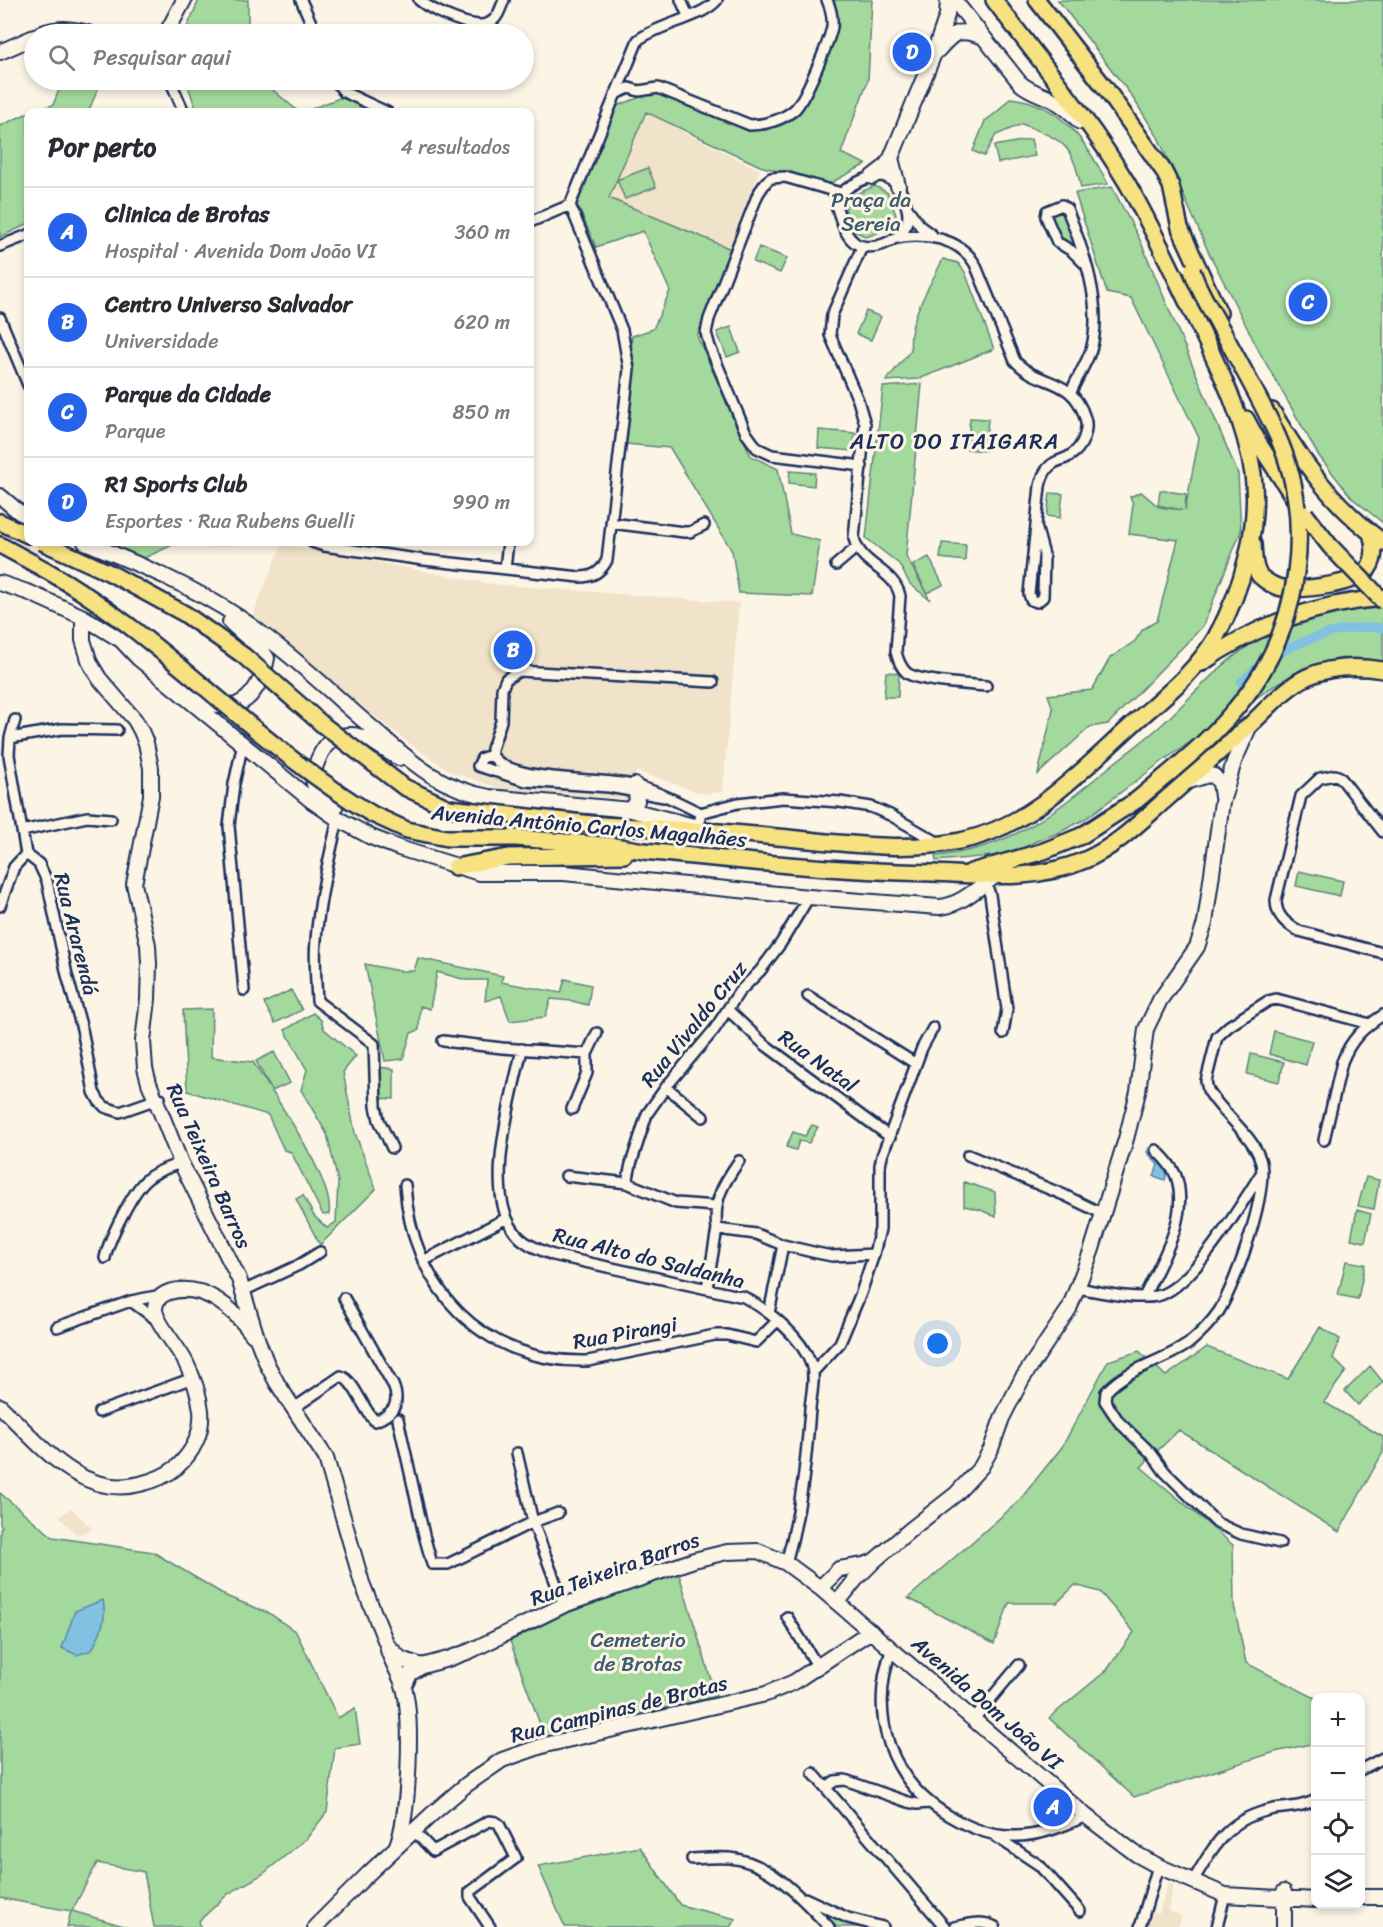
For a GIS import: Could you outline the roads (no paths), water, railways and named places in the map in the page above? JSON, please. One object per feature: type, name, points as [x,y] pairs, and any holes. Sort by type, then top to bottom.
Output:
[{"type":"main road","points":[[872,177],[885,167],[891,158],[933,56],[947,15],[948,0]]},
{"type":"main road","name":"Avenida Antônio Carlos Magalhães","points":[[954,0],[1020,83],[1072,112],[1109,155]]},
{"type":"main road","name":"Avenida Antônio Carlos Magalhães","points":[[51,546],[110,573],[185,614],[244,656],[322,725],[404,787],[449,808],[601,825],[736,833],[887,847],[941,844],[986,834],[1010,824],[1030,812],[1074,778],[1193,670],[1215,638],[1242,576],[1254,503],[1253,476],[1241,425],[1225,382],[1157,238],[1109,155],[1078,110],[994,0]]},
{"type":"main road","points":[[963,874],[1044,851],[1081,836],[1137,800],[1193,752],[1224,722],[1264,669],[1287,615],[1297,569],[1299,535],[1296,496],[1278,436],[1191,270],[1172,186],[1156,158],[1037,0]]},
{"type":"main road","points":[[171,24],[181,6]]},
{"type":"main road","points":[[176,24],[181,6]]},
{"type":"main road","points":[[933,56],[947,39],[957,33],[963,31],[981,36]]},
{"type":"main road","points":[[0,52],[24,41]]},
{"type":"main road","points":[[891,158],[898,186]]},
{"type":"main road","points":[[1180,228],[1236,348],[1309,471],[1324,490],[1377,538],[1370,567],[1364,573],[1348,581],[1319,586],[1284,588],[1258,574],[1251,532]]},
{"type":"main road","points":[[1225,382],[1261,447],[1305,514],[1330,546],[1383,600]]},
{"type":"main road","points":[[0,496],[24,514]]},
{"type":"main road","points":[[0,522],[22,532]]},
{"type":"main road","name":"Avenida Antônio Carlos Magalhães","points":[[0,545],[72,584],[104,607],[315,778],[372,814],[407,830],[447,838],[516,838],[614,846],[825,869],[963,874],[990,880],[1043,872],[1086,860],[1134,829],[1291,687],[1307,677],[1339,669],[1380,671]]},
{"type":"main road","name":"Avenida Antônio Carlos Magalhães","points":[[95,546],[142,565],[240,618],[279,648],[419,768],[449,786],[467,793],[489,797],[631,810],[700,828],[736,833]]},
{"type":"main road","points":[[0,583],[30,593],[83,617],[121,640],[141,647],[212,704],[226,707],[236,705],[246,699],[261,680],[267,658],[204,598]]},
{"type":"main road","points":[[1193,670],[1224,649],[1290,618],[1341,603],[1383,600]]},
{"type":"main road","name":"Rua Teixeira Barros","points":[[83,617],[83,640],[90,663],[99,678],[135,720],[148,748],[152,768],[151,796],[134,884],[148,945],[149,979],[143,1048],[145,1068],[181,1163],[239,1279],[258,1341],[277,1383],[318,1444],[329,1467],[367,1598],[404,1687],[409,1726],[405,1805],[402,1828],[395,1850]]},
{"type":"main road","points":[[121,640],[138,658],[312,801],[338,819],[359,831],[399,848],[455,867],[479,873],[572,874],[809,897],[948,907],[990,880]]},
{"type":"main road","points":[[838,1602],[874,1561],[956,1494],[981,1467],[1022,1379],[1069,1309],[1103,1214],[1133,1114],[1146,1029],[1160,1000],[1197,947],[1205,923],[1222,802],[1234,762],[1251,723]]},
{"type":"main road","points":[[359,831],[316,790],[314,771],[330,742],[350,735],[359,736],[419,768]]},
{"type":"main road","points":[[1184,783],[1200,777],[1214,776],[1220,783],[1222,802]]},
{"type":"main road","points":[[631,810],[637,801],[635,788]]},
{"type":"main road","points":[[455,867],[509,856],[630,855],[644,851]]},
{"type":"main road","points":[[0,1406],[71,1472],[100,1485],[132,1486],[164,1476],[184,1460],[198,1437],[201,1411],[193,1378],[177,1346],[157,1320],[155,1306],[161,1295],[188,1290],[215,1298],[243,1321],[258,1341]]},
{"type":"main road","name":"Rua Teixeira Barros","points":[[422,1666],[470,1651],[564,1605],[667,1568],[727,1552],[758,1551],[786,1563],[820,1588]]},
{"type":"main road","points":[[820,1588],[834,1572],[845,1567],[864,1565],[874,1561]]},
{"type":"main road","points":[[845,1567],[854,1572],[856,1579]]},
{"type":"main road","name":"Avenida Dom João VI","points":[[820,1588],[1086,1816],[1115,1839],[1158,1866],[1225,1895],[1311,1891]]},
{"type":"main road","name":"Rua Campinas de Brotas","points":[[315,1927],[432,1814],[486,1770],[502,1760],[521,1752],[631,1725],[751,1699],[785,1687],[871,1631]]},
{"type":"main road","points":[[387,1645],[401,1659],[422,1666]]},
{"type":"main road","points":[[404,1687],[410,1674],[422,1666]]},
{"type":"main road","points":[[405,1805],[412,1814],[417,1816],[432,1814]]},
{"type":"main road","name":"Avenida Dom João VI","points":[[1193,1881],[1311,1899]]},
{"type":"main road","points":[[1284,1894],[1284,1927]]},
{"type":"main road","points":[[1365,1897],[1383,1897]]},
{"type":"street","points":[[301,0],[312,24]]},
{"type":"street","points":[[419,0],[466,22],[478,24]]},
{"type":"street","points":[[486,24],[495,19],[504,0]]},
{"type":"street","points":[[681,0],[688,16]]},
{"type":"street","points":[[324,546],[505,569],[589,577],[603,568],[608,560],[629,369],[622,330],[570,205],[638,40],[649,33],[707,9],[717,0]]},
{"type":"street","points":[[615,94],[629,88],[639,91],[658,88],[750,125],[767,123],[786,115],[801,103],[829,38],[832,15],[827,0]]},
{"type":"street","points":[[622,76],[629,88]]},
{"type":"street","points":[[174,90],[182,108]]},
{"type":"street","points":[[342,90],[378,108]]},
{"type":"street","points":[[934,237],[921,226],[908,209],[898,186],[882,176],[872,177],[848,188],[837,197],[836,205],[848,236],[862,247],[873,247],[896,238],[925,235],[958,247],[970,256],[1015,361],[1025,370],[1071,392],[1078,403],[1085,419],[1086,434],[1071,456],[1053,463],[1044,473],[1040,486],[1029,594],[1031,600],[1037,602],[1043,597],[1044,555],[1036,526]]},
{"type":"street","points":[[841,193],[785,177],[771,178],[766,182],[758,194],[744,227],[709,319],[706,333],[746,433],[757,448],[772,455],[862,466]]},
{"type":"street","points":[[534,220],[570,205]]},
{"type":"street","points":[[1071,392],[1094,339],[1092,285],[1083,249],[1065,206],[1059,205],[1047,211],[1046,217],[1057,242],[1072,251],[1086,265]]},
{"type":"street","points":[[896,238],[906,226],[908,209]]},
{"type":"street","points":[[0,246],[24,237]]},
{"type":"street","points":[[862,247],[830,324],[830,336],[858,400],[865,424],[854,538],[856,548],[866,560],[894,581],[898,589],[900,596],[896,652],[902,667],[913,677],[986,686]]},
{"type":"street","points":[[0,318],[24,368]]},
{"type":"street","points":[[611,523],[684,532],[690,532],[704,525]]},
{"type":"street","points":[[505,569],[508,546]]},
{"type":"street","points":[[836,565],[856,548]]},
{"type":"street","points":[[713,682],[519,671],[506,679],[502,689],[501,721],[493,744],[492,755],[500,765],[526,774],[610,781],[664,797],[700,813],[738,803],[783,798],[840,802],[871,807],[890,815],[941,844]]},
{"type":"street","points":[[0,906],[14,867],[26,854],[9,755],[10,738],[15,720]]},
{"type":"street","points":[[10,738],[62,729],[117,730]]},
{"type":"street","points":[[243,743],[234,784],[229,826],[244,990]]},
{"type":"street","points":[[492,755],[482,758],[478,766],[526,781],[635,788]]},
{"type":"street","points":[[1383,832],[1340,777],[1327,775],[1320,778],[1301,796],[1276,908],[1280,916],[1299,931],[1383,953]]},
{"type":"street","points":[[700,813],[700,828]]},
{"type":"street","points":[[22,831],[87,818],[111,819]]},
{"type":"street","points":[[338,819],[323,888],[316,938],[317,1001],[370,1039],[375,1047],[376,1106],[383,1130],[392,1148]]},
{"type":"street","name":"Rua Ararendá","points":[[26,854],[39,864],[47,881],[67,975],[82,1029],[94,1092],[99,1101],[111,1111],[120,1112],[158,1098]]},
{"type":"street","points":[[990,880],[990,895],[1007,1009],[1003,1033]]},
{"type":"street","name":"Rua Vivaldo Cruz","points":[[627,1183],[643,1123],[656,1100],[688,1063],[739,992],[760,971],[781,943],[809,897]]},
{"type":"street","points":[[808,996],[916,1064]]},
{"type":"street","points":[[1280,1543],[1241,1534],[1217,1523],[1165,1472],[1151,1453],[1119,1422],[1105,1401],[1106,1392],[1120,1379],[1184,1346],[1204,1330],[1219,1310],[1235,1276],[1256,1214],[1262,1173],[1261,1161],[1257,1151],[1208,1090],[1206,1081],[1217,1037],[1223,1030],[1260,1005],[1276,999],[1370,1024]]},
{"type":"street","name":"Rua Natal","points":[[728,1010],[764,1044],[890,1137]]},
{"type":"street","points":[[1324,1140],[1342,1062],[1353,1039],[1383,1015]]},
{"type":"street","points":[[813,1372],[840,1343],[861,1293],[874,1254],[879,1229],[880,1166],[916,1064],[933,1028]]},
{"type":"street","points":[[572,1109],[587,1073],[587,1054],[597,1033]]},
{"type":"street","points":[[443,1041],[587,1054]]},
{"type":"street","name":"Rua Alto do Saldanha","points":[[522,1049],[501,1158],[500,1178],[507,1218],[519,1237],[535,1248],[553,1255],[744,1297],[769,1313],[803,1348],[813,1372],[805,1480],[786,1563]]},
{"type":"street","points":[[666,1087],[703,1117]]},
{"type":"street","points":[[1144,1297],[1168,1248],[1179,1208],[1179,1188],[1175,1174],[1156,1150]]},
{"type":"street","points":[[968,1155],[1103,1214]]},
{"type":"street","points":[[707,1288],[717,1229],[715,1206],[724,1184],[739,1161]]},
{"type":"street","points":[[105,1258],[112,1234],[141,1185],[157,1172],[181,1163]]},
{"type":"street","points":[[1078,1288],[1144,1297],[1167,1292],[1186,1278],[1262,1173]]},
{"type":"street","points":[[566,1176],[627,1183],[676,1203],[715,1206]]},
{"type":"street","points":[[405,1185],[406,1207],[423,1261],[507,1218]]},
{"type":"street","points":[[717,1229],[756,1234],[783,1245],[832,1256],[874,1254]]},
{"type":"street","points":[[769,1313],[783,1245]]},
{"type":"street","points":[[243,1291],[320,1252]]},
{"type":"street","name":"Rua Pirangi","points":[[423,1261],[438,1289],[466,1320],[487,1336],[550,1359],[569,1362],[612,1357],[715,1335],[727,1335],[756,1342],[777,1321]]},
{"type":"street","points":[[57,1327],[131,1302],[161,1295]]},
{"type":"street","points":[[294,1408],[341,1376],[347,1379],[375,1420],[392,1410],[395,1405],[397,1399],[393,1385],[344,1298]]},
{"type":"street","points":[[131,1302],[157,1320]]},
{"type":"street","points":[[99,1412],[193,1378]]},
{"type":"street","points":[[398,1419],[432,1564],[448,1564],[533,1521],[558,1513]]},
{"type":"street","points":[[518,1453],[533,1521],[564,1605]]},
{"type":"street","points":[[787,1617],[818,1667]]},
{"type":"street","points":[[892,1648],[882,1680],[882,1714],[891,1750],[899,1767],[917,1792],[929,1803],[959,1822],[993,1835],[1039,1865],[1080,1911]]},
{"type":"street","points":[[973,1720],[1019,1665]]},
{"type":"street","points":[[1365,1767],[1383,1758]]},
{"type":"street","points":[[813,1773],[945,1927]]},
{"type":"street","points":[[826,1787],[835,1780],[845,1780],[908,1802],[929,1803]]},
{"type":"street","points":[[1193,1881],[1213,1847],[1231,1826],[1259,1813],[1301,1806],[1314,1801]]},
{"type":"street","points":[[993,1835],[1030,1835],[1057,1828],[1086,1816]]},
{"type":"street","points":[[414,1831],[433,1851],[489,1821],[499,1824],[516,1858],[470,1892],[470,1897],[490,1927]]},
{"type":"street","points":[[692,1859],[732,1858],[751,1863],[783,1883],[828,1927]]},
{"type":"street","points":[[1140,1927],[1158,1866]]},
{"type":"street","points":[[797,1895],[848,1918],[884,1927]]},
{"type":"street","points":[[1217,1927],[1225,1895]]},
{"type":"street","points":[[954,1927],[980,1923],[995,1927]]},
{"type":"water","points":[[1149,1148],[1168,1170],[1165,1180],[1154,1176],[1158,1165],[1147,1152]]},
{"type":"water","points":[[103,1600],[102,1626],[92,1650],[77,1655],[62,1648],[75,1611]]},
{"type":"waterway","points":[[1241,682],[1266,661],[1307,640],[1338,631],[1368,627],[1383,628]]},
{"type":"place","name":"R1 Sports Club","points":[[912,52]]},
{"type":"place","name":"Parque da Cidade","points":[[1308,302]]},
{"type":"place","name":"Centro Universo Salvador","points":[[513,650]]},
{"type":"place","name":"Clinica de Brotas","points":[[1053,1807]]},
{"type":"district","name":"ALTO DO ITAIGARA","points":[[955,441]]},
{"type":"park label","name":"Praça da Sereia","points":[[871,212]]},
{"type":"park label","name":"Cemeterio de Brotas","points":[[638,1652]]}]
